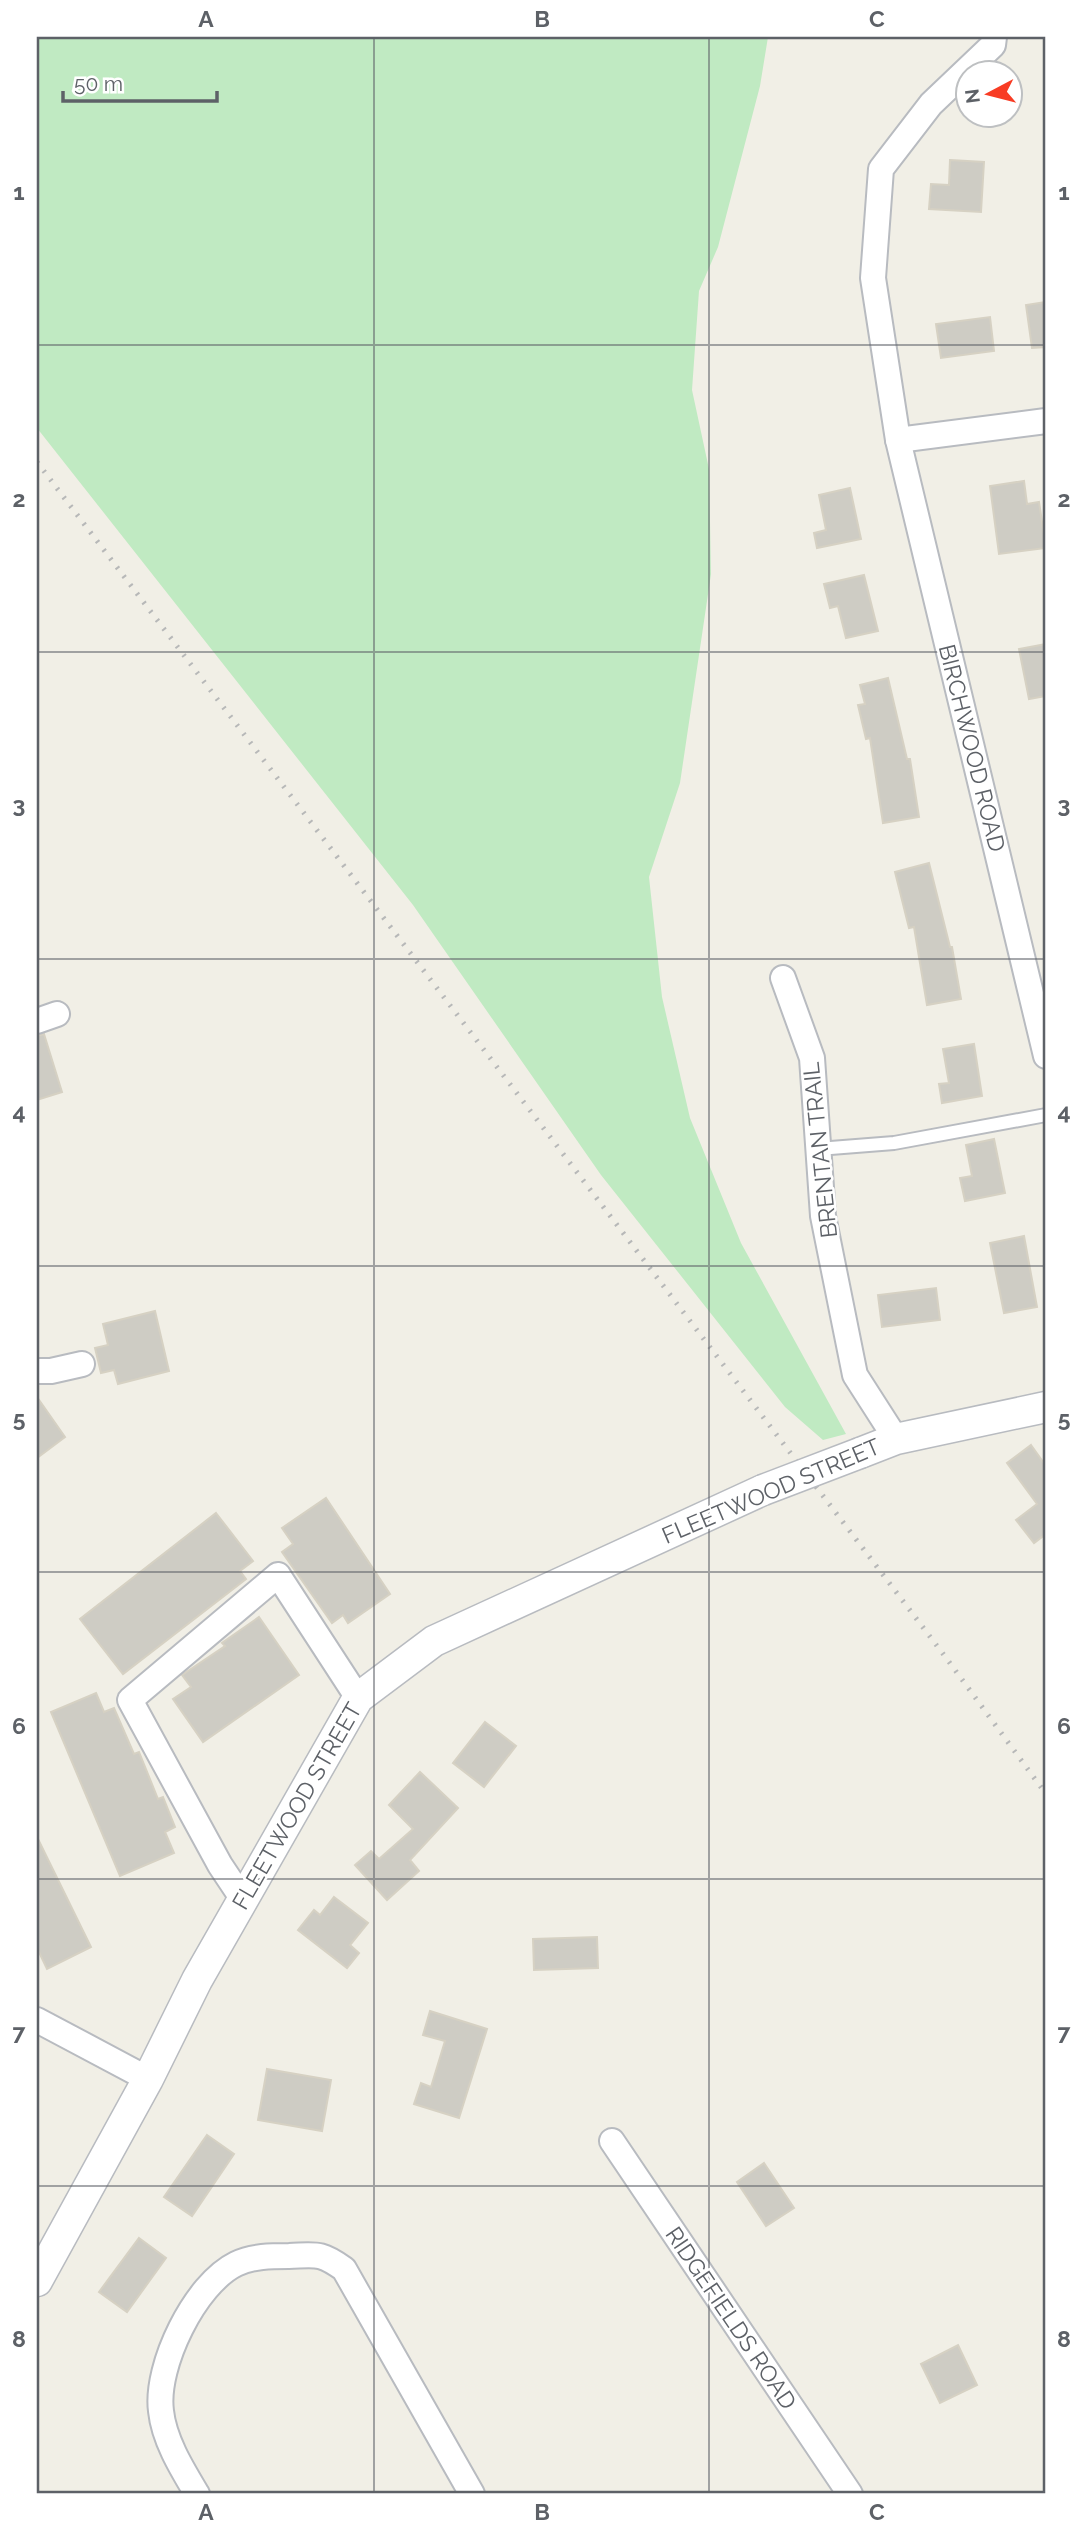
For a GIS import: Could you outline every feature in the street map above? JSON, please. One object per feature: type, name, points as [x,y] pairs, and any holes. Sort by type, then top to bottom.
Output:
[{"type":"street","name":"BIRCHWOOD ROAD","points":[[994,37],[993,45],[930,104],[881,169],[873,278],[898,440],[1046,1056]]},
{"type":"street","points":[[898,440],[1046,421]]},
{"type":"street","name":"BRENTAN TRAIL","points":[[783,978],[812,1058],[823,1216],[855,1375],[896,1438]]},
{"type":"street","points":[[37,1371],[51,1371],[82,1364]]},
{"type":"street","name":"FLEETWOOD STREET","points":[[37,2281],[148,2079],[197,1980],[242,1898],[358,1698],[434,1641],[763,1490],[896,1438],[1046,1407]]},
{"type":"street","points":[[242,1898],[220,1865],[130,1700],[278,1575],[358,1698]]},
{"type":"street","points":[[37,2020],[148,2079]]},
{"type":"street","name":"RIDGEFIELDS ROAD","points":[[612,2141],[850,2494]]},
{"type":"street","points":[[197,2494],[169,2440],[160,2410],[163,2379],[169,2359],[189,2315],[213,2281],[237,2264],[263,2257],[325,2255],[344,2269],[472,2494]]},
{"type":"lane","points":[[818,1149],[894,1143],[1046,1115]]},
{"type":"green space","points":[[37,37],[768,37],[760,86],[718,247],[699,291],[692,390],[709,469],[711,574],[680,783],[649,877],[662,997],[690,1118],[741,1243],[846,1434],[823,1440],[785,1407],[601,1175],[413,905],[37,428]]},
{"type":"building","points":[[950,160],[984,162],[981,212],[929,209],[931,184],[949,185]]},
{"type":"building","points":[[1046,302],[1046,347],[1032,348],[1026,305]]},
{"type":"building","points":[[990,317],[994,351],[941,358],[936,324]]},
{"type":"building","points":[[1024,481],[1027,504],[1039,502],[1046,548],[999,554],[990,486]]},
{"type":"building","points":[[850,488],[861,539],[817,548],[814,533],[826,530],[819,495]]},
{"type":"building","points":[[864,575],[878,631],[846,638],[838,606],[830,608],[824,584]]},
{"type":"building","points":[[1046,644],[1046,696],[1029,699],[1019,649]]},
{"type":"building","points":[[888,678],[907,759],[910,759],[919,817],[883,823],[870,738],[866,739],[858,705],[865,704],[860,685]]},
{"type":"building","points":[[929,863],[952,947],[961,999],[927,1005],[914,927],[909,928],[895,872]]},
{"type":"building","points":[[44,1034],[62,1092],[37,1100],[37,1036]]},
{"type":"building","points":[[974,1044],[982,1096],[942,1103],[939,1084],[949,1083],[943,1049]]},
{"type":"building","points":[[994,1139],[1005,1193],[965,1201],[960,1178],[972,1176],[966,1145]]},
{"type":"building","points":[[1024,1236],[1037,1307],[1004,1313],[990,1243]]},
{"type":"building","points":[[936,1288],[940,1320],[882,1327],[878,1295]]},
{"type":"building","points":[[155,1311],[169,1371],[118,1384],[114,1370],[101,1373],[95,1348],[108,1345],[103,1324]]},
{"type":"building","points":[[37,1397],[65,1437],[37,1458]]},
{"type":"building","points":[[1031,1445],[1046,1466],[1046,1534],[1034,1543],[1016,1520],[1037,1504],[1007,1463]]},
{"type":"building","points":[[326,1498],[390,1594],[348,1623],[343,1615],[332,1623],[282,1552],[293,1544],[282,1528]]},
{"type":"building","points":[[216,1513],[253,1561],[240,1571],[246,1579],[123,1674],[80,1619]]},
{"type":"building","points":[[259,1617],[299,1675],[203,1742],[173,1699],[191,1687],[182,1675],[225,1646],[222,1643]]},
{"type":"building","points":[[96,1693],[104,1712],[114,1708],[134,1754],[139,1752],[158,1799],[163,1797],[175,1827],[165,1832],[174,1853],[120,1876],[51,1712]]},
{"type":"building","points":[[485,1722],[516,1746],[484,1787],[453,1763]]},
{"type":"building","points":[[420,1772],[458,1808],[410,1860],[419,1871],[387,1900],[355,1865],[371,1851],[379,1859],[413,1829],[389,1805]]},
{"type":"building","points":[[37,1837],[91,1947],[47,1969],[37,1948]]},
{"type":"building","points":[[334,1897],[368,1923],[350,1945],[359,1953],[347,1968],[298,1930],[314,1910],[320,1915]]},
{"type":"building","points":[[597,1937],[598,1968],[534,1970],[533,1939]]},
{"type":"building","points":[[430,2011],[487,2029],[459,2118],[414,2104],[421,2083],[431,2087],[445,2041],[423,2035]]},
{"type":"building","points":[[267,2069],[331,2080],[322,2131],[258,2120]]},
{"type":"building","points":[[207,2135],[234,2154],[192,2216],[164,2197]]},
{"type":"building","points":[[764,2163],[794,2208],[766,2226],[737,2182]]},
{"type":"building","points":[[139,2238],[166,2258],[127,2312],[99,2292]]},
{"type":"building","points":[[958,2345],[977,2385],[940,2403],[921,2364]]},
{"type":"railway","points":[[37,462],[944,1655],[1046,1794]]}]
